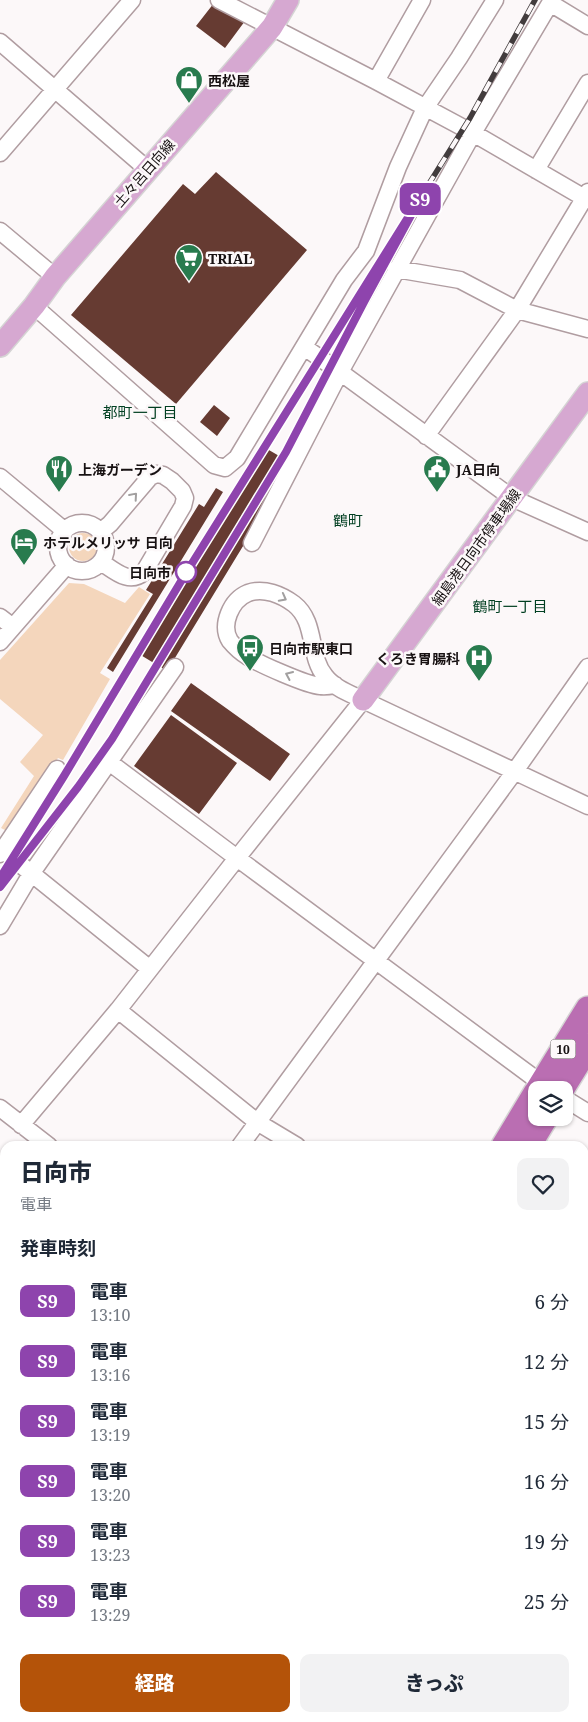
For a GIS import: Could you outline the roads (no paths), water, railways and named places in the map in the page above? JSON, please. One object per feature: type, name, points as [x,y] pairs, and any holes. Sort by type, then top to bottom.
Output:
[{"type":"highway","name":"10","points":[[549,1081],[588,1009]]},
{"type":"highway","name":"10","points":[[553,1081],[588,1046]]},
{"type":"highway","name":"10","points":[[508,1141],[528,1113]]},
{"type":"highway","points":[[531,1141],[539,1126]]},
{"type":"main road","name":"土々呂日向線","points":[[0,346],[34,306],[55,277],[272,27],[288,0]]},
{"type":"main road","name":"細島港日向市停車場線","points":[[364,700],[588,393]]},
{"type":"street","points":[[0,153],[132,0]]},
{"type":"street","points":[[219,0],[376,81],[473,133],[536,170],[587,196],[517,310],[426,436]]},
{"type":"street","points":[[376,81],[422,0]]},
{"type":"street","points":[[34,306],[214,465],[225,468],[237,458],[344,280],[366,251],[398,167],[425,108],[496,0]]},
{"type":"street","points":[[252,543],[340,372],[396,269],[473,133],[551,2],[588,26]]},
{"type":"street","points":[[0,42],[147,170]]},
{"type":"street","points":[[536,170],[588,83]]},
{"type":"street","points":[[0,231],[55,277]]},
{"type":"street","points":[[396,269],[460,280],[517,310],[588,329]]},
{"type":"street","points":[[304,347],[512,498],[588,532]]},
{"type":"street","points":[[100,532],[110,524],[150,477],[156,474],[163,475],[182,491],[185,498],[183,506],[144,572],[138,577],[130,578],[101,562]]},
{"type":"street","points":[[0,477],[65,531]]},
{"type":"street","points":[[83,523],[89,524],[100,532],[106,547],[105,555],[101,562],[95,567],[80,571],[66,565],[59,552],[58,544],[65,531],[76,524],[83,523]]},
{"type":"street","points":[[0,642],[66,565]]},
{"type":"street","points":[[335,685],[319,686],[305,682],[247,656],[234,646],[227,636],[226,626],[228,616],[238,600],[248,593],[272,592],[284,597],[296,606],[310,629],[318,663],[325,676],[335,685],[588,806]]},
{"type":"street","points":[[0,617],[13,627]]},
{"type":"street","points":[[0,926],[32,874],[175,667]]},
{"type":"street","points":[[244,1141],[515,771],[588,667]]},
{"type":"street","points":[[21,1125],[118,1010],[364,700]]},
{"type":"street","points":[[110,762],[237,858],[376,959],[535,1081]]},
{"type":"street","points":[[57,770],[1,851],[150,969]]},
{"type":"street","points":[[118,1010],[257,1122],[289,1141]]},
{"type":"street","points":[[573,1104],[588,1113]]},
{"type":"street","points":[[0,1108],[42,1141]]},
{"type":"railway","points":[[0,878],[64,776],[186,573],[470,118],[535,0]]},
{"type":"railway","points":[[0,887],[78,787],[112,739],[286,452],[366,298]]},
{"type":"train","name":"S9","points":[[0,878],[64,776],[186,573],[422,195],[286,452],[112,739],[78,787],[0,887]]},
{"type":"place","name":"西松屋","points":[[189,104]]},
{"type":"place","name":"TRIAL","points":[[189,282]]},
{"type":"place","name":"上海ガーデン","points":[[59,493]]},
{"type":"place","name":"JA日向","points":[[437,493]]},
{"type":"place","name":"ホテルメリッサ 日向","points":[[24,566]]},
{"type":"place","name":"日向市","points":[[186,572]]},
{"type":"place","name":"日向市駅東口","points":[[250,672]]},
{"type":"place","name":"くろき胃腸科","points":[[479,682]]},
{"type":"district","name":"都町一丁目","points":[[140,412]]},
{"type":"district","name":"鶴町","points":[[348,520]]},
{"type":"district","name":"鶴町一丁目","points":[[510,606]]}]
